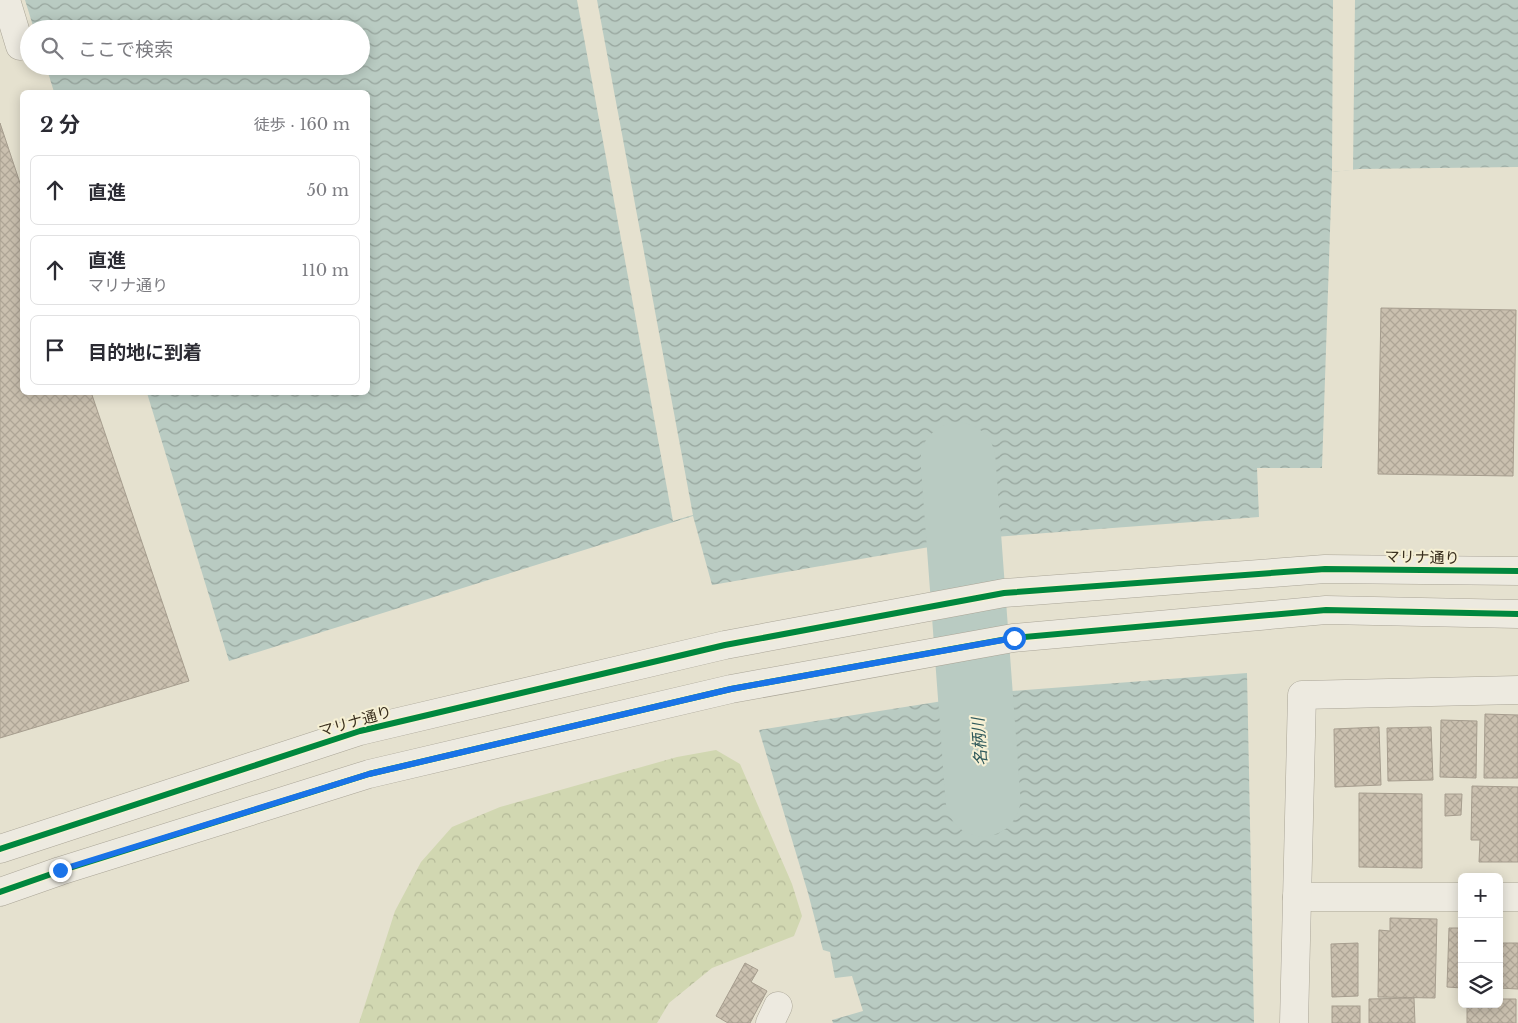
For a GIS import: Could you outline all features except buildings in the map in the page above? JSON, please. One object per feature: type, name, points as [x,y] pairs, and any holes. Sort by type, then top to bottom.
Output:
[{"type":"street","points":[[6,0],[20,46]]},
{"type":"street","name":"マリナ通り","points":[[0,849],[360,731],[725,645],[1004,593],[1325,569],[1518,571]]},
{"type":"street","points":[[0,892],[60,870],[369,774],[731,689],[1014,638],[1326,610],[1518,614]]},
{"type":"street","points":[[1294,1023],[1302,695],[1518,690]]},
{"type":"street","points":[[1297,897],[1458,897]]},
{"type":"street","points":[[1503,897],[1518,897]]},
{"type":"green space","points":[[716,750],[740,764],[792,884],[802,916],[794,936],[712,968],[669,1003],[657,1023],[359,1023],[395,911],[421,862],[452,827],[500,807],[677,757]]},
{"type":"water","points":[[25,0],[1518,0],[1518,167],[1359,169],[1332,172],[1322,468],[1257,468],[1259,517],[981,538],[712,585],[693,516],[229,661],[148,395],[370,395],[370,90],[53,90],[49,75],[370,75],[370,20],[31,20]]},
{"type":"water","points":[[1247,673],[1254,1023],[833,1023],[832,1020],[863,1011],[852,976],[835,978],[830,952],[823,950],[808,893],[759,730],[1000,692]]},
{"type":"pier","points":[[577,0],[597,0],[693,515],[673,521]]},
{"type":"pier","points":[[1333,0],[1355,0],[1353,170],[1332,172]]},
{"type":"waterway","name":"名柄川","points":[[958,460],[983,799]]},
{"type":"cycle path","points":[[0,849],[360,731],[725,645],[1004,593],[1325,569],[1518,571]]},
{"type":"cycle path","points":[[0,892],[60,871],[369,774],[731,689],[1013,638],[1326,610],[1518,614]]},
{"type":"route","points":[[60,870],[369,774],[731,689],[1014,638]]}]
